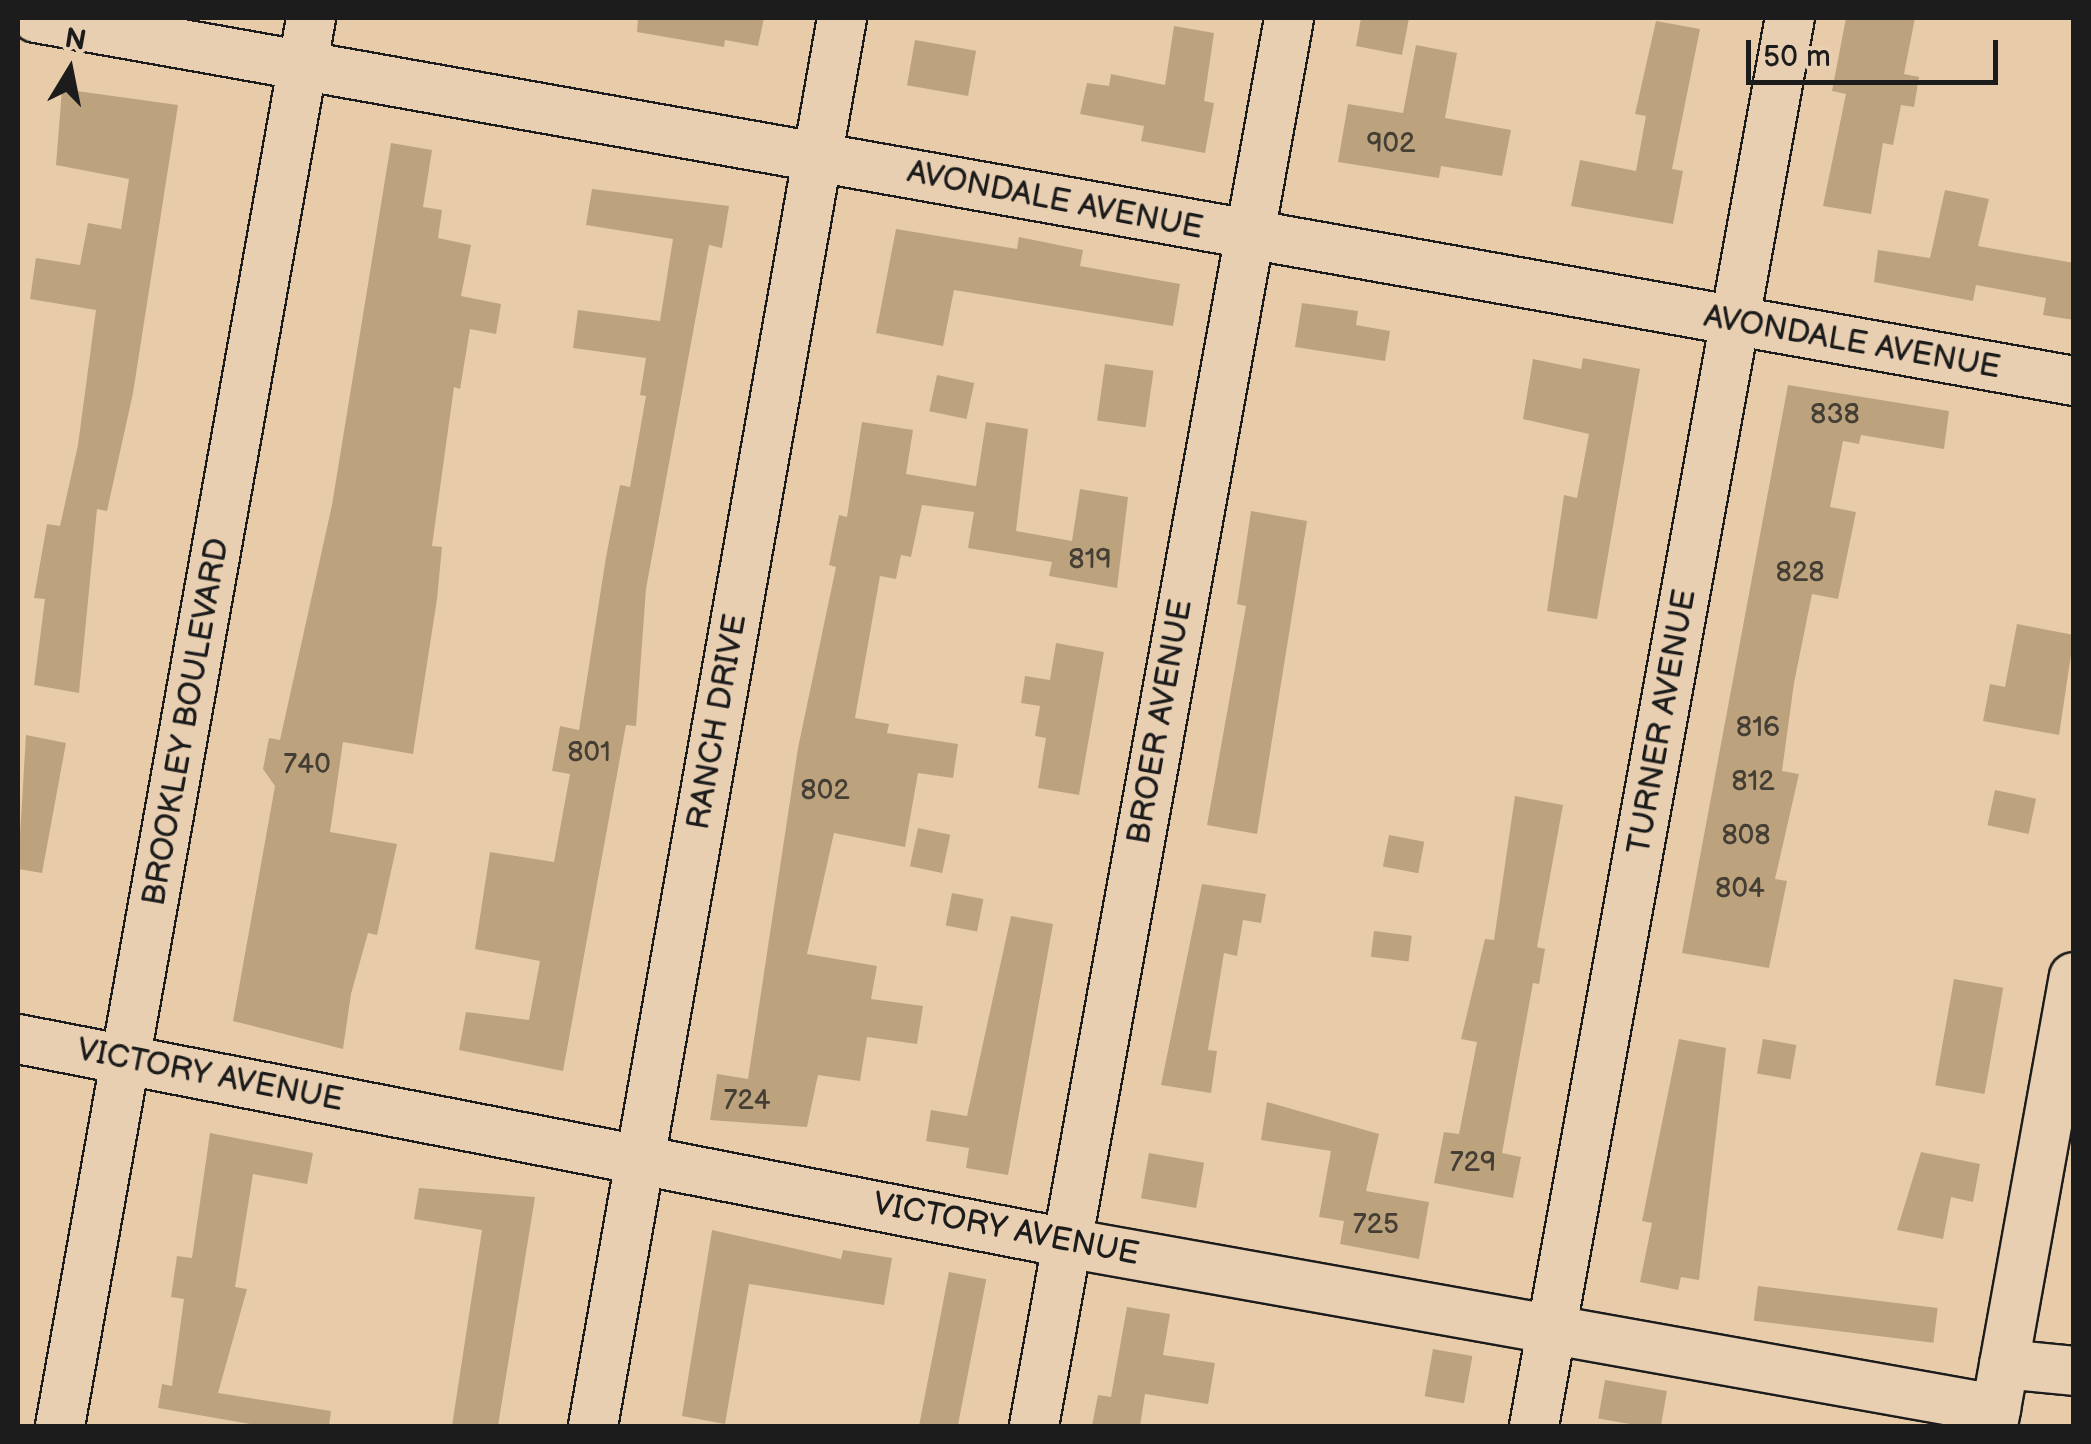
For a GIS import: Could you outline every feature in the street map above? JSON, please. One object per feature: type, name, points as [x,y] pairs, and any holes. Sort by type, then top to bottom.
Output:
[{"type":"street","name":"AVONDALE AVENUE","points":[[36,18],[818,156],[1249,238],[2074,381]]},
{"type":"street","name":"BROOKLEY BOULEVARD","points":[[60,1426],[311,18]]},
{"type":"street","name":"RANCH DRIVE","points":[[593,1426],[842,18]]},
{"type":"street","name":"BROER AVENUE","points":[[1034,1426],[1289,18]]},
{"type":"street","name":"TURNER AVENUE","points":[[1534,1426],[1790,18]]},
{"type":"street","points":[[1998,1400],[2074,976]]},
{"type":"street","name":"VICTORY AVENUE","points":[[18,1039],[1067,1243],[1553,1329],[1998,1400],[2074,1371]]},
{"type":"building","points":[[638,18],[764,18],[758,46],[725,40],[724,47],[637,32]]},
{"type":"building","points":[[1361,18],[1409,18],[1402,55],[1356,46]]},
{"type":"building","points":[[1846,18],[1915,18],[1904,74],[1919,77],[1914,107],[1901,105],[1893,145],[1883,143],[1871,214],[1823,206],[1846,94],[1832,91]]},
{"type":"building","points":[[1656,21],[1700,29],[1672,169],[1683,171],[1673,224],[1571,206],[1580,160],[1636,171],[1646,116],[1635,114]]},
{"type":"building","points":[[1174,26],[1214,33],[1204,101],[1214,103],[1205,153],[1141,141],[1144,126],[1080,114],[1087,83],[1109,86],[1111,74],[1165,85]]},
{"type":"building","points":[[915,40],[976,51],[968,96],[907,85]]},
{"type":"building","points":[[1416,45],[1457,53],[1445,118],[1511,130],[1502,176],[1441,166],[1439,178],[1338,162],[1348,104],[1403,113]]},
{"type":"building","points":[[62,89],[178,105],[133,393],[107,511],[97,509],[79,693],[34,685],[45,599],[34,598],[47,524],[60,526],[78,445],[96,310],[30,299],[36,258],[80,265],[88,223],[121,229],[129,179],[56,165]]},
{"type":"building","points":[[391,143],[432,150],[423,207],[442,210],[438,238],[471,245],[461,296],[501,304],[496,334],[470,329],[460,389],[454,387],[432,546],[442,547],[437,599],[413,754],[343,742],[330,832],[397,844],[377,935],[368,933],[351,994],[343,1049],[233,1021],[275,786],[263,769],[269,738],[280,740],[332,505]]},
{"type":"building","points":[[592,189],[729,206],[722,248],[709,245],[646,589],[636,726],[626,725],[563,1071],[459,1050],[466,1012],[529,1020],[540,961],[475,949],[490,852],[554,862],[570,774],[552,771],[560,726],[579,730],[620,485],[630,487],[646,396],[640,395],[646,358],[573,348],[578,310],[660,321],[673,239],[586,225]]},
{"type":"building","points":[[1945,190],[1989,199],[1978,246],[2074,263],[2074,320],[2043,315],[2046,298],[1976,285],[1973,301],[1874,282],[1878,250],[1930,258]]},
{"type":"building","points":[[896,229],[1017,249],[1019,237],[1083,250],[1080,266],[1180,284],[1173,326],[954,290],[943,346],[876,333]]},
{"type":"building","points":[[1302,303],[1358,311],[1356,325],[1390,331],[1385,361],[1295,347]]},
{"type":"building","points":[[1583,358],[1640,369],[1597,619],[1547,611],[1564,495],[1577,498],[1589,434],[1523,419],[1533,359],[1581,369]]},
{"type":"building","points":[[1105,364],[1154,371],[1146,427],[1097,420]]},
{"type":"building","points":[[937,375],[974,383],[966,419],[929,411]]},
{"type":"building","points":[[1788,385],[1949,411],[1944,449],[1861,435],[1859,444],[1843,441],[1830,507],[1856,512],[1838,599],[1812,594],[1794,683],[1782,771],[1799,774],[1775,879],[1787,881],[1769,968],[1682,953]]},
{"type":"building","points":[[862,422],[913,430],[906,474],[976,486],[986,422],[1028,429],[1016,531],[1072,541],[1080,489],[1128,497],[1117,588],[1049,576],[1052,562],[968,548],[974,512],[922,505],[911,557],[901,555],[896,579],[880,576],[855,718],[889,724],[887,733],[958,744],[953,778],[918,773],[905,847],[834,833],[807,954],[877,966],[871,999],[923,1006],[917,1044],[867,1037],[860,1081],[818,1075],[807,1127],[710,1120],[717,1074],[748,1079],[798,748],[836,567],[829,565],[839,515],[847,517]]},
{"type":"building","points":[[1251,511],[1307,521],[1257,834],[1207,825],[1246,606],[1237,604]]},
{"type":"building","points":[[2017,624],[2074,635],[2059,735],[1983,721],[1990,684],[2005,687]]},
{"type":"building","points":[[1056,643],[1104,652],[1079,795],[1038,788],[1046,738],[1035,736],[1040,706],[1021,703],[1025,676],[1050,680]]},
{"type":"building","points":[[26,735],[66,743],[42,873],[18,869]]},
{"type":"building","points":[[1995,790],[2036,799],[2029,834],[1988,825]]},
{"type":"building","points":[[1515,796],[1563,805],[1537,947],[1545,949],[1539,984],[1533,983],[1502,1153],[1521,1157],[1513,1198],[1434,1183],[1444,1132],[1459,1134],[1477,1042],[1461,1039],[1485,939],[1494,940]]},
{"type":"building","points":[[918,828],[950,835],[942,873],[910,866]]},
{"type":"building","points":[[1389,835],[1424,842],[1418,873],[1383,866]]},
{"type":"building","points":[[1202,884],[1266,894],[1261,923],[1243,920],[1237,956],[1224,953],[1208,1050],[1217,1051],[1211,1093],[1161,1085]]},
{"type":"building","points":[[952,893],[983,899],[977,931],[946,925]]},
{"type":"building","points":[[1011,916],[1053,924],[1008,1175],[966,1168],[969,1148],[926,1141],[931,1110],[967,1116]]},
{"type":"building","points":[[1374,931],[1412,936],[1409,961],[1371,957]]},
{"type":"building","points":[[1954,979],[2003,988],[1984,1094],[1935,1085]]},
{"type":"building","points":[[1679,1039],[1726,1048],[1699,1280],[1681,1277],[1678,1290],[1640,1282],[1652,1223],[1642,1221]]},
{"type":"building","points":[[1763,1039],[1796,1045],[1790,1079],[1757,1073]]},
{"type":"building","points":[[1267,1102],[1379,1134],[1366,1191],[1429,1202],[1419,1259],[1340,1244],[1344,1221],[1319,1217],[1331,1151],[1261,1140]]},
{"type":"building","points":[[210,1133],[313,1153],[307,1184],[253,1174],[235,1287],[247,1289],[218,1393],[331,1411],[329,1426],[262,1426],[158,1408],[162,1384],[172,1386],[184,1299],[171,1297],[177,1256],[192,1258]]},
{"type":"building","points":[[1921,1152],[1980,1164],[1973,1202],[1951,1197],[1943,1239],[1897,1230]]},
{"type":"building","points":[[1149,1153],[1204,1163],[1196,1208],[1141,1198]]},
{"type":"building","points":[[419,1188],[535,1197],[498,1426],[452,1426],[482,1230],[414,1219]]},
{"type":"building","points":[[712,1230],[841,1259],[843,1250],[892,1258],[884,1305],[749,1284],[725,1424],[682,1416]]},
{"type":"building","points":[[949,1272],[986,1279],[958,1426],[919,1426]]},
{"type":"building","points":[[1758,1286],[1938,1308],[1933,1343],[1754,1321]]},
{"type":"building","points":[[1127,1307],[1170,1314],[1163,1355],[1215,1363],[1208,1404],[1145,1394],[1140,1426],[1092,1426],[1098,1395],[1111,1397]]},
{"type":"building","points":[[1433,1349],[1472,1356],[1464,1403],[1425,1396]]},
{"type":"building","points":[[1605,1380],[1667,1391],[1661,1426],[1598,1418]]}]
